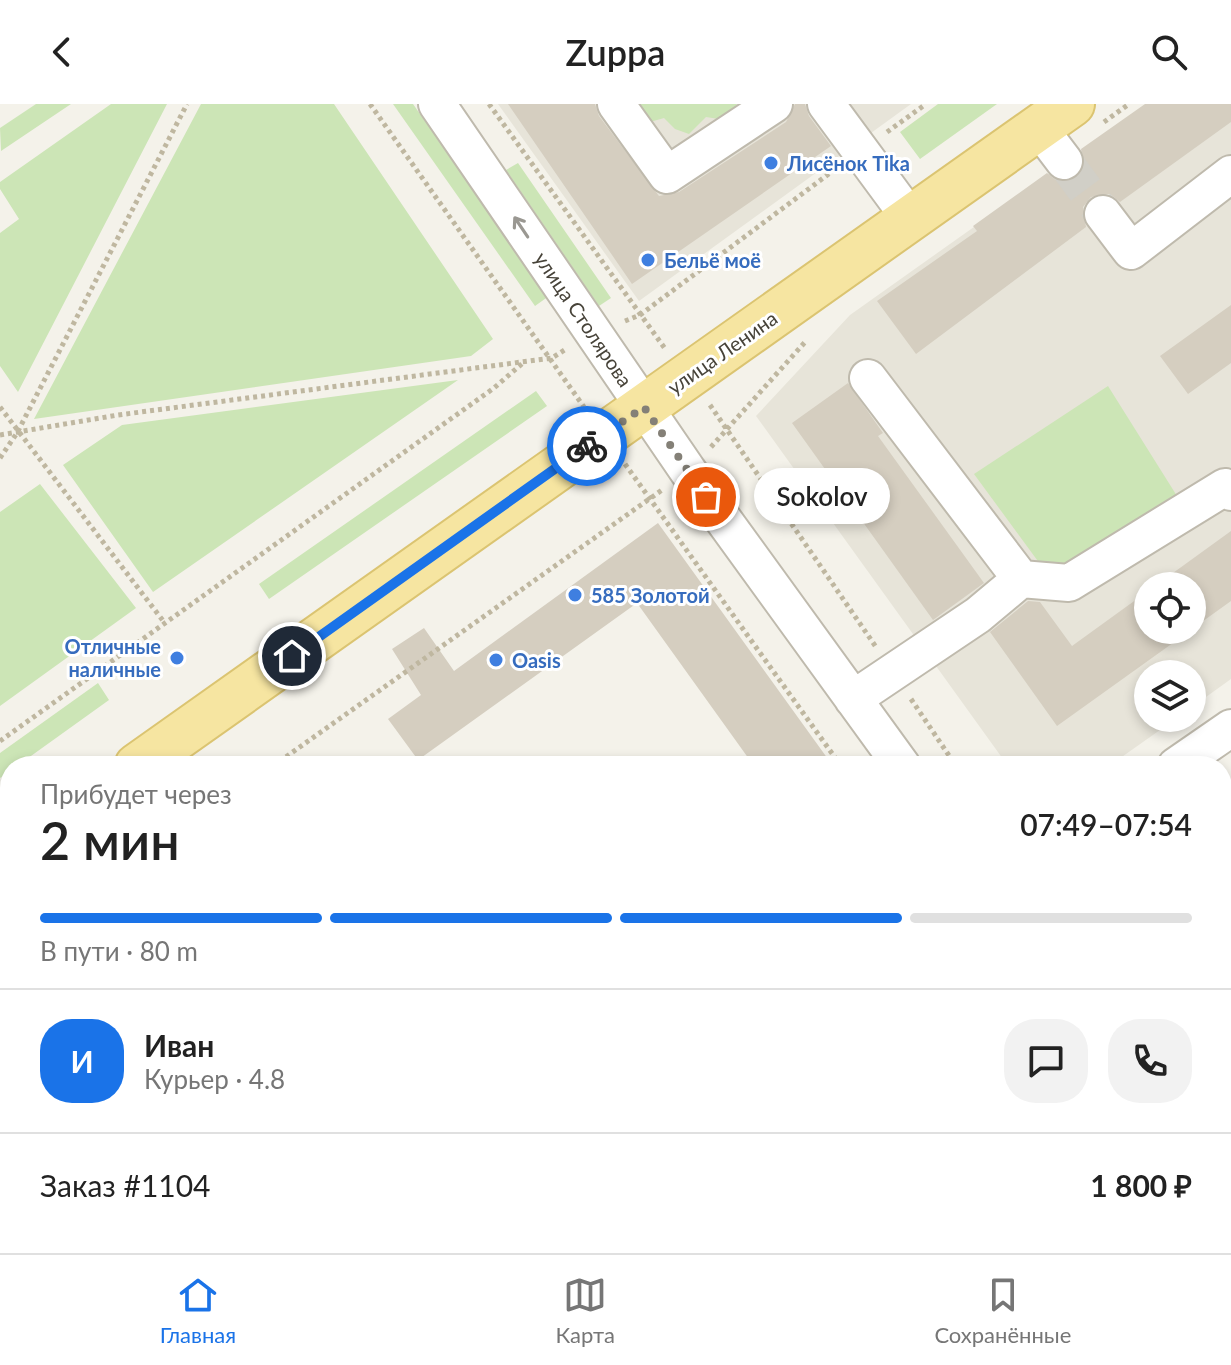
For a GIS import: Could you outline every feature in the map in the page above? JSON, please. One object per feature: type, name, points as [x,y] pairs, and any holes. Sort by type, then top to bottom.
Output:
[{"type":"main road","name":"улица Ленина","points":[[151,756],[917,213],[1058,131]]},
{"type":"street","name":"улица Столярова","points":[[437,104],[644,407],[895,756]]},
{"type":"street","points":[[616,104],[667,175],[774,104]]},
{"type":"street","points":[[826,104],[869,145],[917,213]]},
{"type":"street","points":[[852,104],[869,145]]},
{"type":"street","points":[[1103,214],[1131,251],[1231,174]]},
{"type":"street","points":[[868,378],[1021,579]]},
{"type":"street","points":[[853,699],[978,615],[1021,579],[1069,583],[1225,487],[1231,492]]},
{"type":"street","points":[[1190,756],[1231,728]]},
{"type":"path","points":[[0,458],[17,433],[187,104]]},
{"type":"path","points":[[489,104],[640,315],[729,428],[949,756]]},
{"type":"path","points":[[0,435],[118,415],[552,358],[593,332],[640,315],[926,104]]},
{"type":"path","points":[[0,741],[494,388],[525,361]]},
{"type":"path","points":[[0,407],[164,622]]},
{"type":"shaded area","points":[[498,104],[911,104],[639,301]]},
{"type":"shaded area","points":[[1147,104],[1231,104],[1231,679],[1206,697],[1206,660],[1134,660],[1134,732],[1157,732],[1123,756],[1001,756],[756,416],[850,315]]},
{"type":"green space","points":[[36,104],[71,104],[1,151],[0,128]]},
{"type":"green space","points":[[111,104],[167,104],[18,392],[0,366],[0,233],[19,219],[0,189],[0,182]]},
{"type":"green space","points":[[201,104],[334,104],[493,339],[471,356],[34,419]]},
{"type":"green space","points":[[393,104],[413,104],[549,296],[535,306]]},
{"type":"green space","points":[[637,104],[737,104],[725,120],[706,117],[689,134],[675,129],[664,118],[650,122]]},
{"type":"green space","points":[[938,104],[997,104],[920,159],[900,132]]},
{"type":"green space","points":[[518,163],[611,298],[599,306],[506,170]]},
{"type":"green space","points":[[458,380],[153,592],[63,465],[122,425]]},
{"type":"green space","points":[[1108,386],[1177,496],[1063,568],[1040,564],[974,474]]},
{"type":"green space","points":[[536,391],[547,406],[269,599],[259,584]]},
{"type":"green space","points":[[40,484],[136,608],[0,706],[0,512]]},
{"type":"green space","points":[[98,683],[109,700],[31,756],[0,756],[0,753]]},
{"type":"building","points":[[508,104],[595,104],[599,116],[659,196],[679,192],[786,122],[795,104],[805,104],[809,116],[831,146],[632,284]]},
{"type":"building","points":[[1145,104],[1231,104],[1231,122],[1120,202],[1110,194],[1091,197],[1083,207],[1086,227],[916,354],[877,301],[977,231],[973,226],[1047,173],[1057,181],[1076,178],[1084,168],[1081,149]]},
{"type":"building","points":[[1231,305],[1231,363],[1188,394],[1160,356]]},
{"type":"building","points":[[848,383],[883,433],[878,436],[984,583],[933,620],[792,423]]},
{"type":"building","points":[[658,523],[826,756],[747,756],[637,603],[424,756],[415,756],[388,719],[421,695],[392,649],[424,628],[454,671]]},
{"type":"building","points":[[1231,531],[1231,601],[1206,619],[1206,572],[1174,572]]},
{"type":"building","points":[[1028,601],[1040,602],[1072,646],[1134,601],[1134,644],[1171,644],[1149,660],[1134,660],[1134,671],[1057,726],[990,632]]},
{"type":"tunnel","points":[[1064,161],[1103,214]]},
{"type":"way so far","points":[[587,446],[644,407],[706,497]]},
{"type":"place","name":"Лисёнок Tika","points":[[771,163]]},
{"type":"place","name":"Бельё моё","points":[[648,260]]},
{"type":"place","name":"Sokolov","points":[[706,497]]},
{"type":"place","name":"585 Золотой","points":[[575,595]]},
{"type":"place","name":"Отличные наличные","points":[[177,658]]},
{"type":"place","name":"Oasis","points":[[496,660]]},
{"type":"route","points":[[292,656],[587,446]]}]
